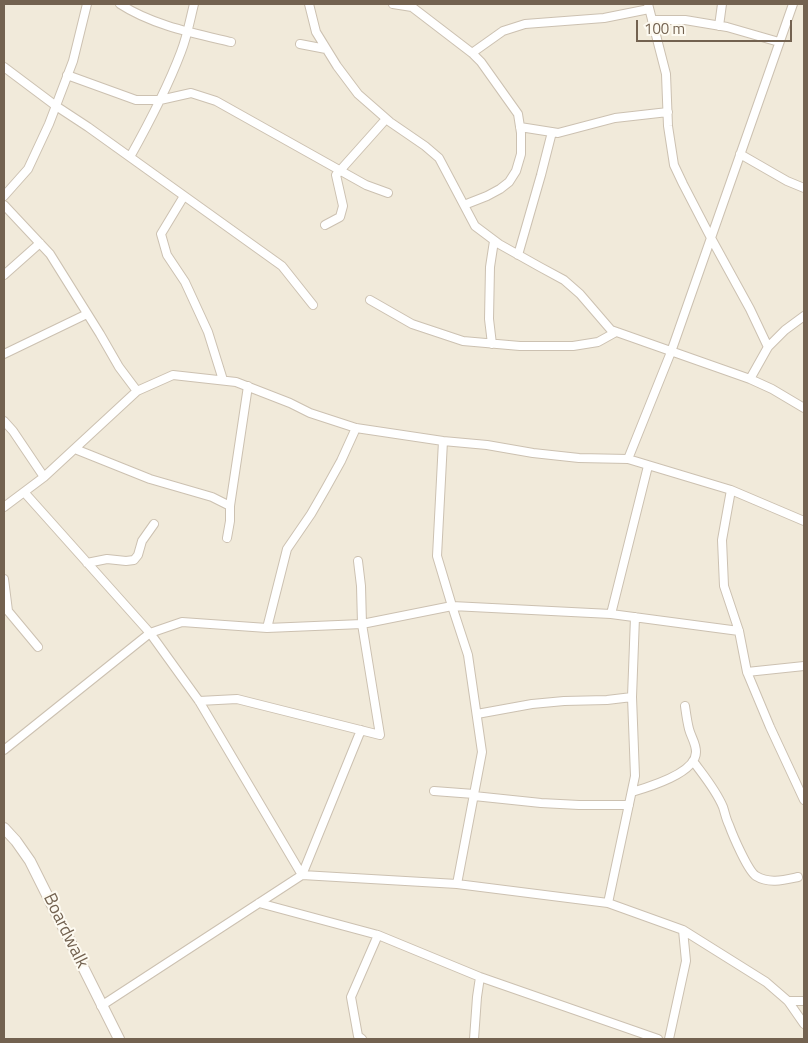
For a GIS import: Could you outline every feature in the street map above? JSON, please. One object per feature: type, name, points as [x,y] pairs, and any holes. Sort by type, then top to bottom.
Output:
[{"type":"street","points":[[4,196],[28,169],[56,106],[72,61],[86,4]]},
{"type":"street","points":[[120,4],[129,10],[169,26],[231,42]]},
{"type":"street","points":[[130,157],[147,128],[181,52],[194,4]]},
{"type":"street","points":[[309,4],[316,32],[337,66],[358,94],[439,158],[475,226],[494,241],[564,280],[612,330],[750,379],[772,389],[804,408]]},
{"type":"street","points":[[393,4],[412,6],[472,53],[482,62],[518,114],[521,154],[516,171],[509,182],[500,189],[464,204]]},
{"type":"street","points":[[719,26],[722,4]]},
{"type":"street","points":[[628,459],[671,352],[793,4]]},
{"type":"street","points":[[472,53],[503,31],[525,24],[604,18],[648,6],[666,74],[674,165],[768,347]]},
{"type":"street","points":[[652,20],[685,20],[719,26],[779,42]]},
{"type":"street","points":[[300,44],[326,49]]},
{"type":"street","points":[[4,67],[282,266],[313,305]]},
{"type":"street","points":[[67,75],[136,100],[160,100],[191,93],[216,101],[366,186],[388,193]]},
{"type":"street","points":[[520,126],[558,133],[615,118],[668,112]]},
{"type":"street","points":[[325,224],[340,217],[343,206],[336,174],[386,118]]},
{"type":"street","points":[[518,255],[552,132]]},
{"type":"street","points":[[740,154],[787,181],[804,188]]},
{"type":"street","points":[[184,196],[161,234],[167,256],[185,282],[208,332],[223,380]]},
{"type":"street","points":[[4,205],[50,254],[119,367],[137,391]]},
{"type":"street","points":[[492,344],[489,319],[490,267],[494,241]]},
{"type":"street","points":[[4,275],[40,243]]},
{"type":"street","points":[[370,300],[412,324],[463,341],[520,346],[573,346],[598,342],[616,332]]},
{"type":"street","points":[[5,351],[88,314]]},
{"type":"street","points":[[750,379],[768,347],[785,330],[804,316]]},
{"type":"street","points":[[4,507],[44,477],[137,391],[173,376],[236,382],[310,413],[356,428],[533,453],[579,458],[628,459],[731,490],[804,521]]},
{"type":"street","points":[[227,538],[248,386]]},
{"type":"street","points":[[4,421],[13,431],[44,477]]},
{"type":"street","points":[[267,628],[288,550],[330,481],[356,428]]},
{"type":"street","points":[[444,441],[437,556],[468,655],[482,752],[457,884]]},
{"type":"street","points":[[75,449],[150,479],[212,497],[230,506]]},
{"type":"street","points":[[611,614],[648,466]]},
{"type":"street","points":[[731,490],[722,540],[724,586],[740,630],[746,672],[804,800]]},
{"type":"street","points":[[24,492],[150,633],[199,701],[302,875]]},
{"type":"street","points":[[87,563],[107,559],[134,560],[138,555],[142,541],[154,524]]},
{"type":"street","points":[[199,701],[236,699],[380,735],[362,624],[362,586],[358,561]]},
{"type":"street","points":[[4,579],[8,612],[38,647]]},
{"type":"street","points":[[4,750],[150,633],[182,622],[267,628],[362,624],[452,606],[611,614],[740,630]]},
{"type":"street","points":[[608,903],[636,776],[632,697],[635,617]]},
{"type":"street","points":[[746,672],[804,666]]},
{"type":"street","points":[[477,714],[532,704],[632,697]]},
{"type":"street","points":[[632,792],[671,779],[693,761],[696,753],[689,731],[685,706]]},
{"type":"street","points":[[102,1006],[302,875],[361,730]]},
{"type":"street","points":[[693,761],[713,787],[745,860],[755,875],[764,879],[778,881],[798,877]]},
{"type":"street","points":[[434,791],[541,803],[629,805]]},
{"type":"street","name":"Boardwalk","points":[[4,828],[24,851],[33,866],[119,1039]]},
{"type":"street","points":[[302,875],[457,884],[608,903],[683,930],[766,982],[788,1001],[804,1024]]},
{"type":"street","points":[[259,903],[378,935],[480,977],[658,1039]]},
{"type":"street","points":[[670,1039],[686,961],[683,930]]},
{"type":"street","points":[[362,1039],[358,1036],[352,997],[378,935]]},
{"type":"street","points":[[474,1039],[480,977]]},
{"type":"street","points":[[788,1001],[804,1001]]},
{"type":"shaded area","points":[[4,4],[804,4],[804,1039],[4,1039]]}]
